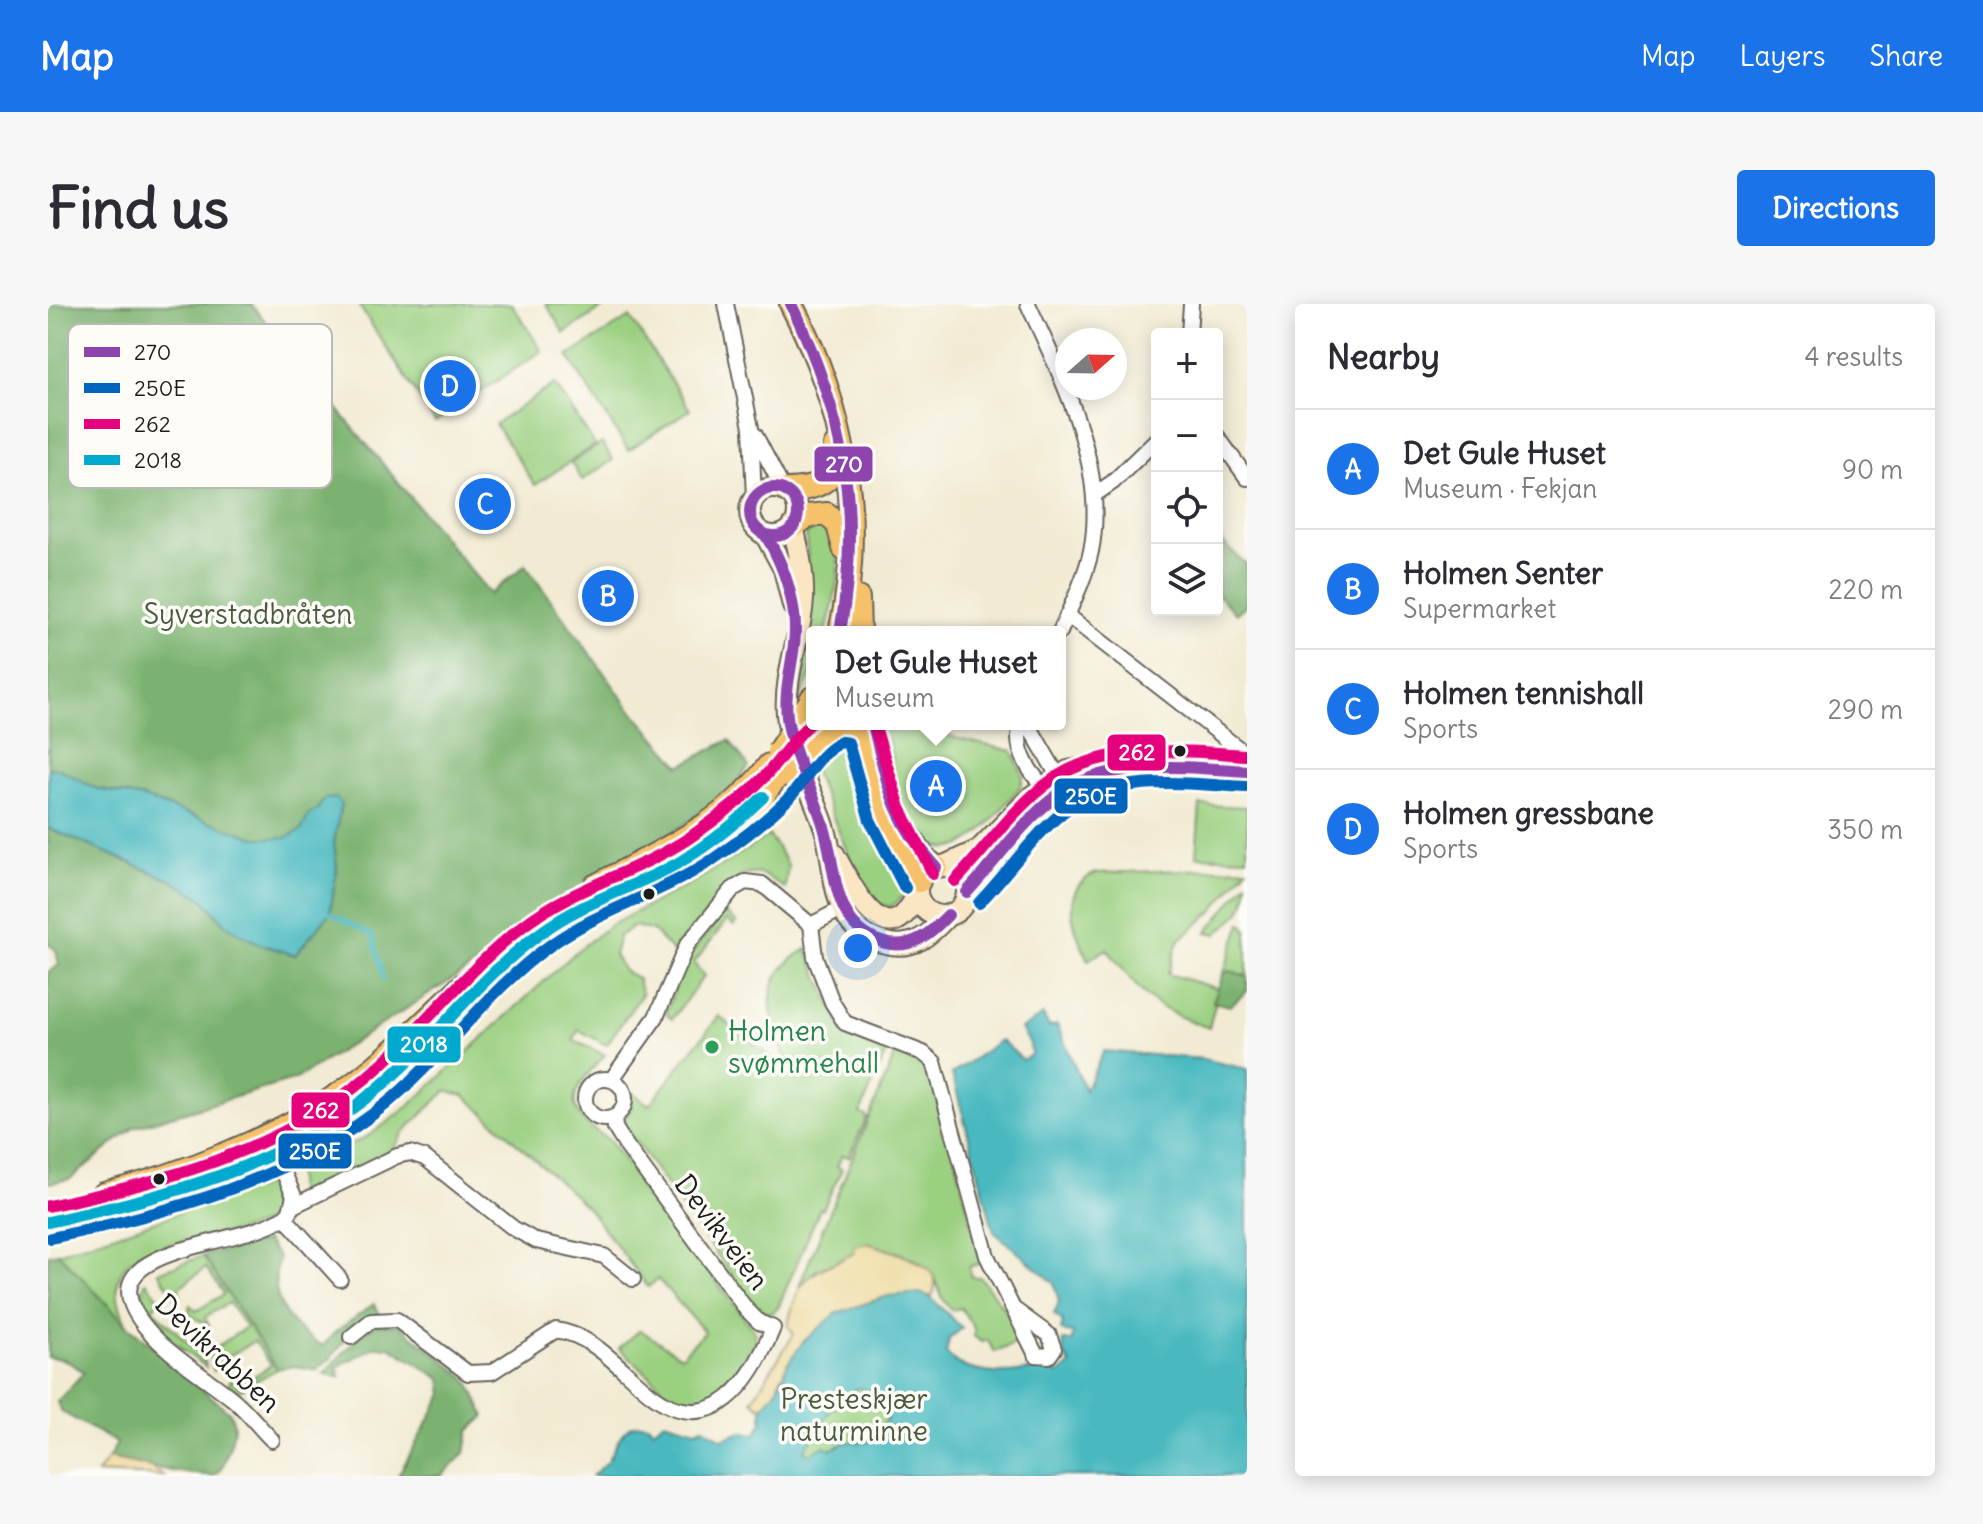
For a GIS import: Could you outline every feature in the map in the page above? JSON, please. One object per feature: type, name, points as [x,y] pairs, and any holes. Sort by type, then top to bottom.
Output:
[{"type":"main road","points":[[791,304],[822,372],[839,426],[848,475],[852,542],[841,626]]},
{"type":"main road","points":[[805,304],[840,386],[857,461],[863,519],[859,626]]},
{"type":"main road","points":[[796,638],[788,580],[765,534],[752,519],[754,499],[762,491],[814,488],[834,474],[839,426]]},
{"type":"main road","points":[[784,490],[795,499],[798,512],[794,526],[803,600],[787,696],[787,719],[827,840],[835,891],[850,904],[873,916],[894,920],[911,908],[929,877],[979,850],[1056,788],[1108,774],[1196,767],[1247,771]]},
{"type":"main road","points":[[765,534],[775,536],[821,513],[831,517],[841,531],[844,566],[834,626]]},
{"type":"main road","points":[[852,626],[858,598]]},
{"type":"main road","points":[[48,1207],[131,1187],[329,1124],[374,1092],[509,959],[544,930],[593,901],[674,865],[723,832],[763,797],[806,728]]},
{"type":"main road","points":[[856,730],[862,734],[885,814],[929,877]]},
{"type":"main road","points":[[875,730],[895,811],[929,877],[924,909],[948,915]]},
{"type":"main road","points":[[48,1222],[142,1200],[271,1143],[341,1093],[542,916],[707,823],[783,764]]},
{"type":"main road","points":[[850,904],[862,935],[897,945],[927,937],[948,915],[961,907],[967,892],[1056,788]]},
{"type":"main road","points":[[929,877],[963,878],[967,892]]},
{"type":"street","points":[[726,304],[751,428],[754,499]]},
{"type":"street","points":[[1028,304],[1080,434],[1094,495],[1091,551],[1062,626]]},
{"type":"street","points":[[1189,328],[1191,304]]},
{"type":"street","points":[[751,428],[784,490]]},
{"type":"street","points":[[1223,444],[1247,478]]},
{"type":"street","points":[[1094,495],[1113,482],[1151,445]]},
{"type":"street","points":[[1067,615],[1247,755]]},
{"type":"street","points":[[1021,730],[1020,748],[1034,777],[1056,788]]},
{"type":"street","points":[[1031,730],[1056,788]]},
{"type":"street","points":[[612,1079],[622,1087],[625,1100],[614,1117],[594,1116],[584,1099],[593,1082],[612,1079],[656,1017],[687,945],[733,889],[745,882],[756,881],[811,925],[815,957],[832,1002],[845,1023],[923,1053],[934,1062],[943,1083],[975,1221],[993,1271],[1015,1310]]},
{"type":"street","points":[[811,925],[850,904]]},
{"type":"street","name":"Devikveien","points":[[351,1337],[371,1321],[397,1320],[468,1373],[480,1375],[492,1372],[556,1330],[573,1333],[588,1341],[654,1397],[674,1407],[708,1410],[724,1403],[742,1386],[773,1328],[759,1322],[718,1273],[625,1144],[615,1128],[614,1117]]},
{"type":"street","points":[[271,1143],[291,1187],[289,1212],[340,1279]]},
{"type":"street","name":"Devikrabben","points":[[272,1440],[237,1403],[150,1332],[131,1304],[129,1293],[135,1273],[161,1256],[262,1231],[289,1212],[397,1156],[410,1153],[425,1158],[513,1228],[536,1241],[604,1256],[633,1279]]},
{"type":"green space","name":"Syverstadbråten","points":[[48,304],[251,304],[267,324],[68,324],[68,488],[332,488],[332,402],[490,594],[525,565],[629,707],[680,766],[729,740],[749,767],[722,800],[649,848],[544,908],[478,963],[296,1079],[134,1127],[70,1179],[48,1183],[48,972],[59,965],[56,950],[48,944],[48,828],[171,880],[203,899],[227,926],[257,943],[295,955],[330,913],[337,868],[334,843],[341,803],[325,800],[309,814],[301,830],[286,838],[255,838],[143,798],[97,789],[59,769],[48,768]]},
{"type":"green space","points":[[358,304],[512,304],[542,351],[435,422]]},
{"type":"green space","points":[[546,304],[609,304],[564,333]]},
{"type":"green space","points":[[630,317],[690,410],[628,450],[568,356]]},
{"type":"green space","points":[[555,384],[595,445],[535,485],[495,424]]},
{"type":"green space","points":[[602,443],[613,460],[582,480],[571,463]]},
{"type":"green space","points":[[818,524],[826,526],[837,551],[838,578],[828,626],[808,626],[811,606],[806,535]]},
{"type":"green space","points":[[1223,543],[1247,565],[1247,604],[1236,614],[1223,600]]},
{"type":"green space","points":[[806,636],[806,685],[798,702],[797,689]]},
{"type":"green space","points":[[885,730],[940,730],[955,738],[1013,751],[1023,776],[1021,786],[976,836],[962,845],[948,848],[935,845],[921,834],[899,799]]},
{"type":"green space","points":[[841,735],[856,741],[903,879],[904,896],[891,907],[873,903],[864,893],[811,764]]},
{"type":"green space","points":[[1200,805],[1247,807],[1247,858],[1196,856]]},
{"type":"green space","points":[[769,835],[788,865],[785,889],[761,874],[749,874],[735,880],[674,953],[653,931],[635,926],[619,936],[614,955],[624,971],[637,978],[642,994],[606,1045],[579,1030],[573,1040],[605,1055],[577,1090],[576,1109],[582,1119],[609,1140],[755,1332],[754,1360],[705,1402],[676,1400],[619,1348],[640,1330],[681,1356],[705,1332],[658,1279],[648,1287],[587,1207],[464,1095],[446,1091],[403,1133],[393,1150],[309,1193],[297,1190],[297,1172],[370,1135],[409,1106],[579,949],[611,925],[701,878]]},
{"type":"green space","points":[[1247,868],[1213,911],[1178,941],[1168,974],[1219,989],[1209,1028],[1174,1014],[1150,999],[1107,949],[1088,960],[1074,925],[1072,901],[1084,880],[1096,873]]},
{"type":"green space","points":[[1247,882],[1240,912],[1217,934],[1207,932]]},
{"type":"green space","points":[[725,912],[737,923],[734,926],[727,920],[694,963],[704,976],[672,1019],[666,1014],[683,964]]},
{"type":"green space","points":[[1241,923],[1247,930],[1247,976],[1229,971],[1223,975]]},
{"type":"green space","points":[[807,949],[841,1028],[888,1048],[860,1113],[867,1117],[849,1157],[842,1155],[837,1167],[842,1169],[823,1209],[820,1208],[778,1308],[771,1314],[763,1312],[745,1293],[622,1123],[632,1107],[630,1091],[649,1105],[719,1016],[780,1065],[787,1060],[771,1013],[773,984],[791,960]]},
{"type":"green space","points":[[1229,971],[1247,976],[1247,991],[1230,1006],[1213,1002],[1223,975]]},
{"type":"green space","points":[[897,1050],[923,1062],[937,1080],[981,1263],[969,1267],[971,1277],[980,1277],[1007,1312],[1023,1341],[995,1352],[987,1340],[981,1342],[974,1336],[974,1328],[961,1308],[952,1310],[948,1306],[928,1270],[899,1253],[855,1246],[855,1253],[815,1271],[799,1286]]},
{"type":"green space","points":[[271,1183],[279,1210],[261,1224],[171,1244],[144,1253],[124,1268],[117,1291],[127,1325],[58,1253]]},
{"type":"green space","points":[[267,1241],[279,1258],[276,1286],[283,1310],[300,1330],[323,1346],[335,1332],[374,1304],[380,1314],[353,1330],[329,1360],[316,1370],[295,1366],[277,1369],[203,1256]]},
{"type":"green space","points":[[58,1253],[127,1325],[230,1413],[233,1435],[220,1471],[213,1475],[190,1474],[109,1458],[117,1443],[62,1412],[57,1402],[84,1372],[63,1359],[48,1357],[48,1255]]},
{"type":"green space","points":[[203,1256],[277,1369],[239,1391],[228,1386],[231,1379],[239,1386],[271,1365],[254,1341],[215,1365],[213,1372],[209,1348],[215,1348],[246,1327],[229,1303],[205,1317],[209,1326],[188,1314],[190,1305],[196,1311],[224,1294],[206,1268],[178,1288],[181,1295],[176,1298],[158,1272]]},
{"type":"green space","points":[[146,1282],[161,1300],[152,1308],[193,1348],[202,1348],[206,1367],[172,1341],[151,1319],[144,1307],[142,1294]]},
{"type":"green space","name":"Presteskjær naturminne","points":[[828,1323],[879,1398],[892,1426],[862,1444],[834,1452],[803,1454],[769,1451]]},
{"type":"green space","points":[[376,1324],[399,1325],[468,1380],[485,1416],[469,1431],[465,1453],[441,1476],[398,1476],[443,1394],[441,1379],[390,1347],[375,1347],[337,1367],[340,1377],[324,1374],[355,1340]]},
{"type":"sand","points":[[867,1243],[906,1257],[932,1273],[935,1287],[931,1300],[781,1376],[778,1388],[762,1408],[752,1400],[794,1334],[788,1326],[796,1295],[816,1272],[854,1253],[855,1246]]},
{"type":"sand","points":[[109,1458],[150,1467],[164,1476],[97,1473]]},
{"type":"water","points":[[48,768],[59,769],[97,789],[143,798],[255,838],[286,838],[301,830],[309,814],[316,811],[325,799],[336,798],[341,803],[334,843],[337,868],[330,913],[295,955],[257,943],[227,926],[203,899],[171,880],[48,828]]},
{"type":"water","points":[[1043,1015],[1049,1027],[1057,1025],[1085,1090],[1104,1051],[1203,1059],[1247,1069],[1247,1476],[592,1476],[607,1461],[631,1426],[648,1424],[653,1430],[664,1421],[696,1430],[703,1427],[722,1439],[742,1432],[756,1434],[762,1423],[762,1408],[778,1388],[788,1363],[803,1342],[837,1313],[888,1296],[919,1293],[929,1296],[962,1328],[949,1339],[946,1353],[966,1367],[1007,1373],[1047,1367],[1058,1374],[1071,1365],[1064,1354],[1063,1341],[1072,1342],[1073,1333],[1061,1331],[1063,1321],[1054,1314],[1059,1302],[1054,1283],[994,1232],[952,1074],[1001,1040],[1023,1060],[1031,1055],[1030,1044],[1021,1029]],"holes":[[[857,1388],[877,1399],[887,1420],[869,1442],[848,1442],[831,1449],[824,1446],[811,1454],[804,1451],[831,1410]]]},
{"type":"waterway","points":[[330,913],[372,935],[384,980]]},
{"type":"transit line","name":"270","points":[[791,304],[824,385],[844,464],[849,545],[841,626]]},
{"type":"transit line","name":"270","points":[[774,488],[791,495],[798,512],[791,529],[774,536],[757,529],[750,512],[757,495],[774,488]]},
{"type":"transit line","name":"270","points":[[765,534],[784,572],[794,614],[787,717],[798,759],[824,827],[845,911],[867,935],[895,945],[920,938],[948,915]]},
{"type":"transit line","name":"262","points":[[48,1206],[132,1187],[215,1161],[256,1145],[332,1104],[386,1060],[482,962],[523,926],[542,912],[648,861],[699,831],[756,785],[806,728]]},
{"type":"transit line","name":"270","points":[[875,730],[888,783],[901,817],[921,850],[936,867]]},
{"type":"transit line","name":"262","points":[[876,730],[900,808],[933,874]]},
{"type":"transit line","name":"250E","points":[[51,1238],[184,1205],[227,1190],[270,1173],[349,1131],[407,1085],[529,962],[572,931],[681,878],[722,853],[780,806],[825,753],[841,742],[848,743],[870,820],[905,888]]},
{"type":"transit line","name":"262","points":[[955,881],[1020,808],[1044,786],[1066,772],[1115,755],[1141,752],[1247,755]]},
{"type":"transit line","name":"270","points":[[967,892],[1031,818],[1076,784],[1123,770],[1148,768],[1247,771]]},
{"type":"transit line","name":"250E","points":[[979,903],[1039,834],[1081,800],[1103,791],[1150,784],[1246,787]]},
{"type":"transit line","name":"2018","points":[[48,1222],[135,1202],[221,1176],[262,1159],[340,1117],[397,1071],[477,989],[542,932],[572,913],[693,854],[763,797]]},
{"type":"place","name":"Holmen gressbane","points":[[450,386]]},
{"type":"place","name":"Holmen tennishall","points":[[485,504]]},
{"type":"place","name":"Holmen Senter","points":[[608,596]]},
{"type":"place","name":"Det Gule Huset","points":[[936,786]]},
{"type":"place","name":"Holmen svømmehall","points":[[712,1047]]}]
